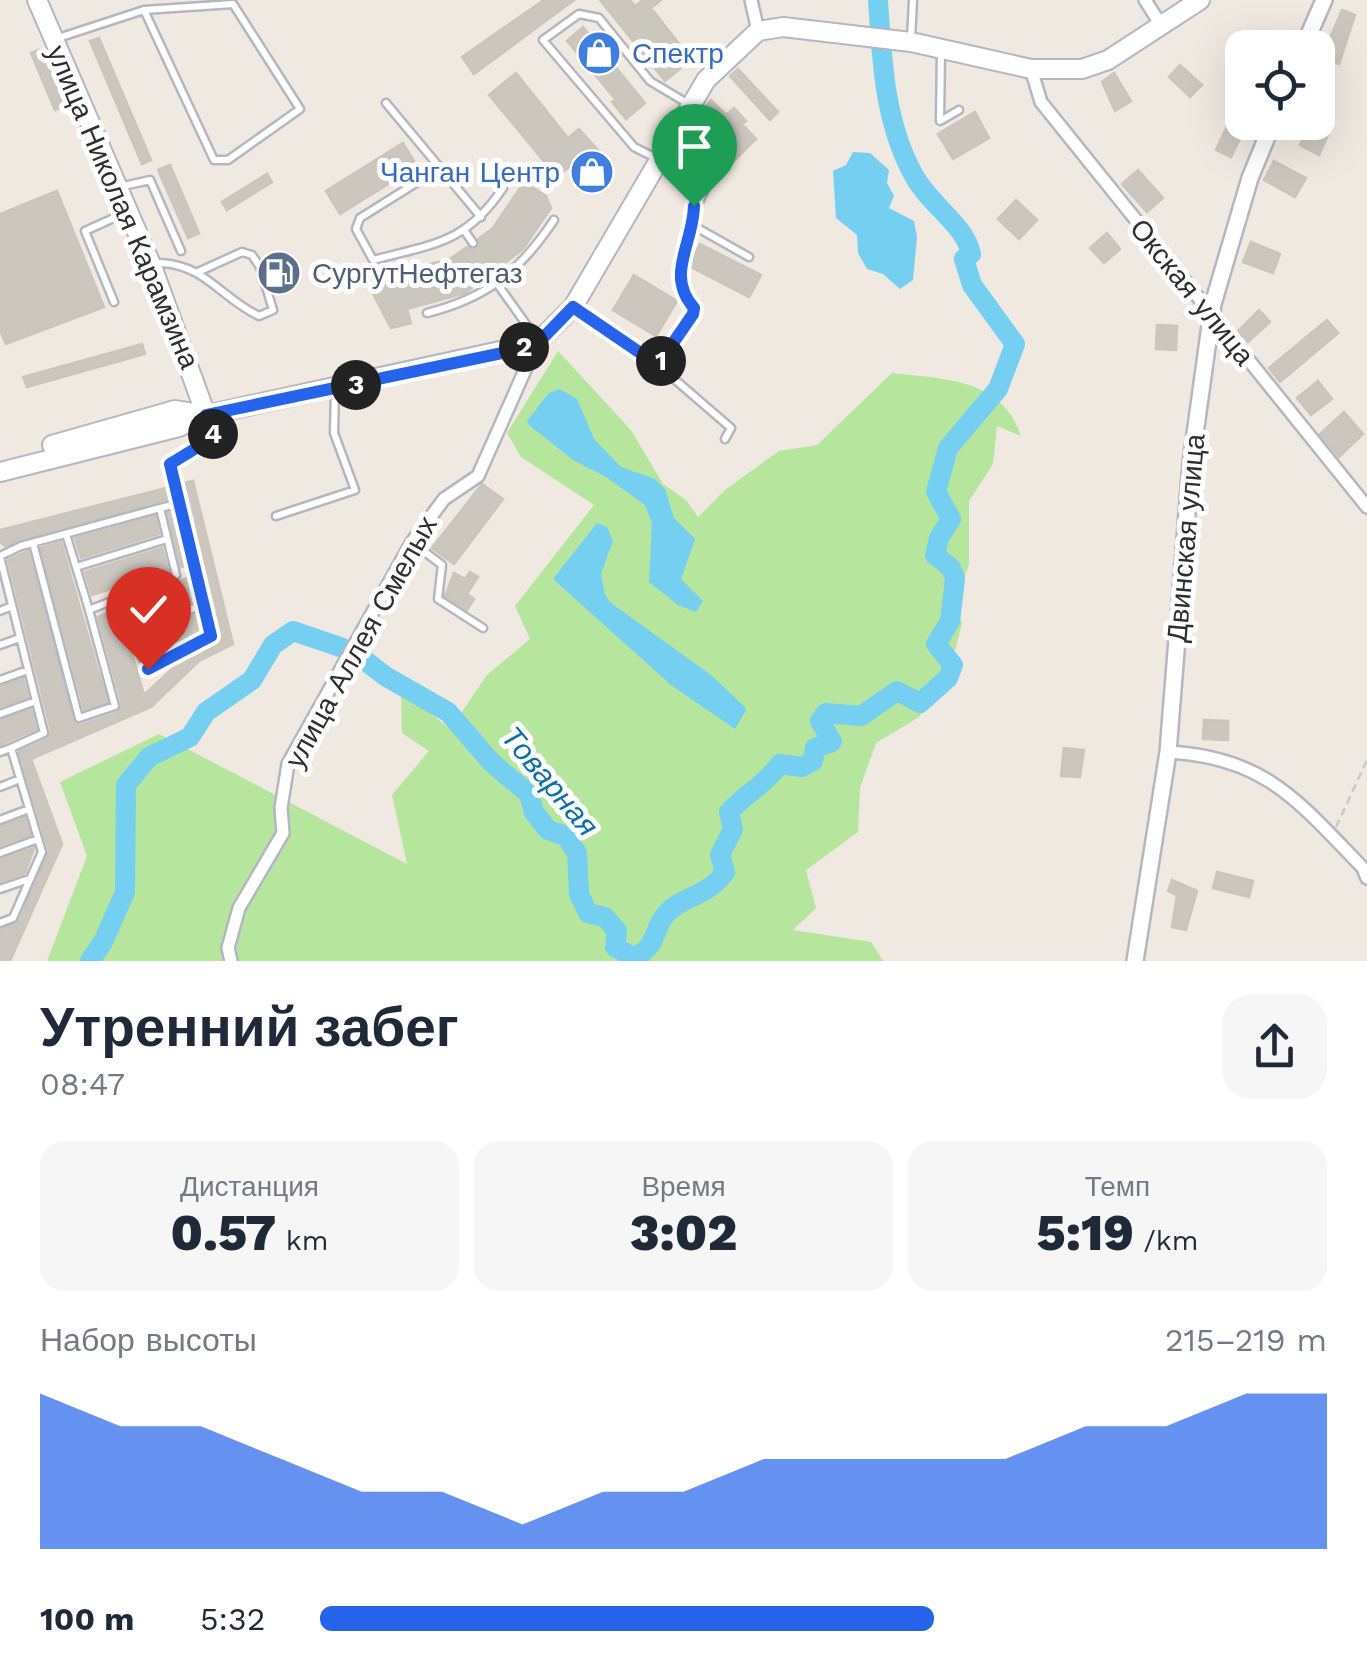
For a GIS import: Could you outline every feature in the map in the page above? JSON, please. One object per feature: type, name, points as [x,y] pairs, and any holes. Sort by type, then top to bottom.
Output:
[{"type":"main road","name":"улица Николая Карамзина","points":[[36,0],[128,211],[206,415]]},
{"type":"main road","points":[[758,31],[782,27],[911,42],[1031,69],[1082,69],[1108,60],[1200,0]]},
{"type":"main road","name":"улица Аллея Смелых","points":[[538,343],[573,307],[706,80],[758,31]]},
{"type":"main road","points":[[0,472],[179,427],[206,415],[538,343]]},
{"type":"main road","points":[[0,460],[175,410],[206,415]]},
{"type":"street","points":[[751,0],[758,31]]},
{"type":"street","points":[[1145,0],[1161,25]]},
{"type":"street","points":[[1311,30],[1324,0]]},
{"type":"street","name":"Окская улица","points":[[1031,69],[1041,102],[1367,507]]},
{"type":"street","name":"Двинская улица","points":[[1134,961],[1168,752],[1191,462],[1212,317],[1250,178],[1266,140]]},
{"type":"street","name":"улица Аллея Смелых","points":[[231,961],[228,948],[239,908],[283,834],[288,764],[412,542],[444,498],[478,476],[538,343]]},
{"type":"street","points":[[1168,752],[1208,754],[1250,767],[1332,836],[1367,878]]},
{"type":"lane","points":[[911,42],[913,0]]},
{"type":"lane","points":[[54,40],[144,10],[234,4],[300,109],[228,160],[214,160],[144,10]]},
{"type":"lane","points":[[660,159],[634,147],[543,40],[579,14],[600,18],[650,81],[691,106]]},
{"type":"lane","points":[[941,48],[940,121],[960,110]]},
{"type":"lane","points":[[386,103],[481,217]]},
{"type":"lane","points":[[658,365],[693,314],[694,308],[682,294],[678,280],[694,226],[694,206],[714,178],[714,158],[682,123]]},
{"type":"lane","points":[[440,168],[360,218],[356,229],[373,260],[449,240],[481,217],[503,188]]},
{"type":"lane","points":[[117,187],[150,180],[181,251]]},
{"type":"lane","points":[[114,302],[84,231],[128,211]]},
{"type":"lane","points":[[457,218],[473,242]]},
{"type":"lane","points":[[427,313],[466,303],[528,258],[554,220]]},
{"type":"lane","points":[[694,226],[749,257]]},
{"type":"lane","points":[[162,263],[184,264],[258,316],[273,310],[260,267],[252,255],[242,252],[198,272]]},
{"type":"lane","points":[[497,278],[538,343]]},
{"type":"lane","points":[[573,307],[658,365],[731,428],[725,439]]},
{"type":"lane","points":[[276,516],[355,490],[334,433],[335,389]]},
{"type":"lane","points":[[205,603],[132,636],[148,669],[211,636],[205,603],[170,464],[211,439],[213,432],[206,415]]},
{"type":"lane","points":[[0,752],[44,734],[0,556],[180,502]]},
{"type":"lane","points":[[89,610],[176,575],[160,508]]},
{"type":"lane","points":[[33,543],[79,718],[114,706],[66,534]]},
{"type":"lane","points":[[76,567],[168,540]]},
{"type":"lane","points":[[412,542],[442,565],[438,598],[483,628]]},
{"type":"lane","points":[[0,611],[12,606]]},
{"type":"lane","points":[[0,645],[20,638]]},
{"type":"lane","points":[[0,680],[28,670]]},
{"type":"lane","points":[[0,714],[36,701]]},
{"type":"lane","points":[[0,923],[13,918],[42,852],[11,748]]},
{"type":"lane","points":[[0,786],[20,780]]},
{"type":"lane","points":[[0,820],[29,809]]},
{"type":"lane","points":[[0,853],[38,839]]},
{"type":"lane","points":[[0,889],[30,878]]},
{"type":"path","points":[[1332,836],[1367,760]]},
{"type":"green space","points":[[558,351],[631,430],[663,484],[686,500],[698,517],[725,490],[779,451],[817,445],[892,373],[969,385],[986,392],[1012,417],[1021,436],[997,426],[993,464],[969,501],[969,564],[956,603],[962,623],[944,677],[919,717],[876,743],[860,788],[858,832],[806,870],[816,908],[793,930],[871,942],[883,961],[47,961],[87,856],[60,782],[159,734],[407,864],[392,795],[429,751],[402,733],[401,689],[450,729],[487,675],[530,639],[515,606],[594,505],[521,457],[507,433]]},
{"type":"water","points":[[853,152],[870,153],[889,170],[887,183],[894,196],[889,208],[914,221],[917,237],[913,280],[900,289],[883,274],[867,269],[858,253],[857,235],[836,218],[833,171],[846,165]]},
{"type":"water","points":[[559,389],[577,399],[594,439],[621,467],[655,479],[665,489],[674,518],[695,539],[681,579],[703,601],[696,612],[678,605],[649,582],[652,523],[645,505],[606,477],[573,460],[529,425],[527,421],[549,393]]},
{"type":"water","points":[[597,523],[607,527],[613,541],[601,574],[605,595],[711,675],[745,707],[735,729],[671,685],[553,579]]},
{"type":"building","points":[[544,0],[574,0],[474,74],[462,57]]},
{"type":"building","points":[[600,0],[630,0],[635,6],[643,0],[661,0],[651,8],[688,55],[676,65],[680,69],[665,81]]},
{"type":"building","points":[[1342,10],[1355,15],[1339,64],[1335,62],[1333,30]]},
{"type":"building","points":[[583,27],[645,103],[626,119],[612,102],[616,100],[567,41]]},
{"type":"building","points":[[99,38],[151,160],[142,164],[90,41]]},
{"type":"building","points":[[41,49],[64,106],[55,110],[31,53]]},
{"type":"building","points":[[1180,65],[1202,85],[1190,97],[1169,77]]},
{"type":"building","points":[[738,69],[778,112],[770,120],[730,76]]},
{"type":"building","points":[[516,73],[568,138],[579,129],[613,167],[587,189],[569,167],[557,177],[489,95]]},
{"type":"building","points":[[1114,73],[1131,101],[1115,111],[1102,82]]},
{"type":"building","points":[[711,100],[726,115],[734,108],[756,139],[733,162],[706,134],[714,126],[701,113]]},
{"type":"building","points":[[975,112],[989,138],[953,159],[938,134]]},
{"type":"building","points":[[1225,131],[1225,140],[1239,140],[1231,157],[1216,150]]},
{"type":"building","points":[[1302,140],[1326,140],[1319,155],[1300,145]]},
{"type":"building","points":[[403,143],[417,166],[340,214],[326,191]]},
{"type":"building","points":[[1274,161],[1306,178],[1295,197],[1264,180]]},
{"type":"building","points":[[170,165],[199,233],[188,238],[158,170]]},
{"type":"building","points":[[1138,170],[1163,198],[1147,212],[1122,184]]},
{"type":"building","points":[[267,174],[272,182],[227,210],[222,202]]},
{"type":"building","points":[[524,182],[546,196],[551,208],[523,249],[465,293],[407,309],[411,323],[391,328],[366,280],[450,259],[467,247],[476,249],[478,239],[493,228]]},
{"type":"building","points":[[57,191],[104,307],[6,344],[0,330],[0,214]]},
{"type":"building","points":[[1016,200],[1037,220],[1019,239],[998,219]]},
{"type":"building","points":[[1107,233],[1120,249],[1104,263],[1090,248]]},
{"type":"building","points":[[1251,242],[1280,254],[1273,273],[1243,262]]},
{"type":"building","points":[[700,244],[761,275],[749,297],[689,266]]},
{"type":"building","points":[[634,275],[677,301],[656,336],[613,310]]},
{"type":"building","points":[[1259,310],[1270,322],[1248,342],[1238,331]]},
{"type":"building","points":[[1327,320],[1338,333],[1280,382],[1269,368]]},
{"type":"building","points":[[1157,325],[1177,326],[1176,350],[1156,349]]},
{"type":"building","points":[[142,344],[145,354],[27,387],[23,377]]},
{"type":"building","points":[[1318,381],[1332,399],[1311,415],[1297,398]]},
{"type":"building","points":[[1344,412],[1363,434],[1339,457],[1320,434]]},
{"type":"building","points":[[193,481],[233,644],[199,661],[151,707],[31,759],[62,844],[10,961],[0,961],[0,930],[19,921],[49,851],[19,752],[48,739],[51,731],[8,560],[28,551],[74,722],[81,725],[117,713],[122,704],[98,617],[191,576],[197,599],[126,633],[144,695],[184,658],[218,638],[183,483]]},
{"type":"building","points":[[482,484],[503,499],[454,564],[432,548]]},
{"type":"building","points":[[170,487],[173,498],[5,546],[0,542],[0,530]]},
{"type":"building","points":[[176,511],[189,565],[181,567],[168,513]]},
{"type":"building","points":[[155,516],[159,534],[81,558],[75,538]]},
{"type":"building","points":[[61,542],[107,702],[84,709],[41,548]]},
{"type":"building","points":[[162,548],[168,571],[92,595],[85,572]]},
{"type":"building","points":[[470,572],[478,577],[467,594],[474,599],[467,610],[445,596],[454,573],[465,579]]},
{"type":"building","points":[[200,613],[203,632],[151,659],[141,639]]},
{"type":"building","points":[[23,679],[28,697],[0,707],[0,687]]},
{"type":"building","points":[[31,710],[36,729],[0,745],[0,721]]},
{"type":"building","points":[[1204,720],[1228,721],[1228,740],[1203,739]]},
{"type":"building","points":[[1064,748],[1084,750],[1080,777],[1061,776]]},
{"type":"building","points":[[25,818],[30,835],[0,846],[0,827]]},
{"type":"building","points":[[34,848],[25,873],[0,882],[0,860]]},
{"type":"building","points":[[1217,872],[1253,881],[1249,897],[1213,888]]},
{"type":"building","points":[[1172,880],[1197,891],[1186,930],[1172,927],[1177,895],[1168,891]]},
{"type":"waterway","name":"Товарная","points":[[358,655],[385,676],[448,712],[492,763],[529,794],[534,812],[548,830],[566,836],[577,853],[579,894],[588,913],[605,917],[617,931],[615,947],[633,957],[646,950],[666,914],[711,886],[725,872],[720,855],[733,829],[729,812],[780,764],[802,767],[813,761],[815,748],[832,742],[820,721],[826,713],[861,716],[897,691],[920,703],[948,678],[953,665],[936,644],[950,621],[955,579],[951,568],[935,555],[939,538],[951,519],[936,492],[948,448],[998,389],[1015,344],[972,285],[964,259],[971,254],[962,233],[920,185],[903,153],[886,89],[878,0]]},
{"type":"waterway","name":"Товарная","points":[[90,961],[125,892],[126,785],[149,757],[190,737],[206,712],[252,680],[273,645],[293,631],[343,648]]},
{"type":"place","name":"Спектр","points":[[599,53]]},
{"type":"place","name":"Чанган Центр","points":[[592,172]]},
{"type":"place","name":"СургутНефтегаз","points":[[279,273]]},
{"type":"route","points":[[148,669],[211,636],[170,464],[211,439],[213,432],[206,415],[537,344],[573,307],[658,365],[693,314],[694,308],[682,294],[678,280],[694,226],[694,206]]}]
